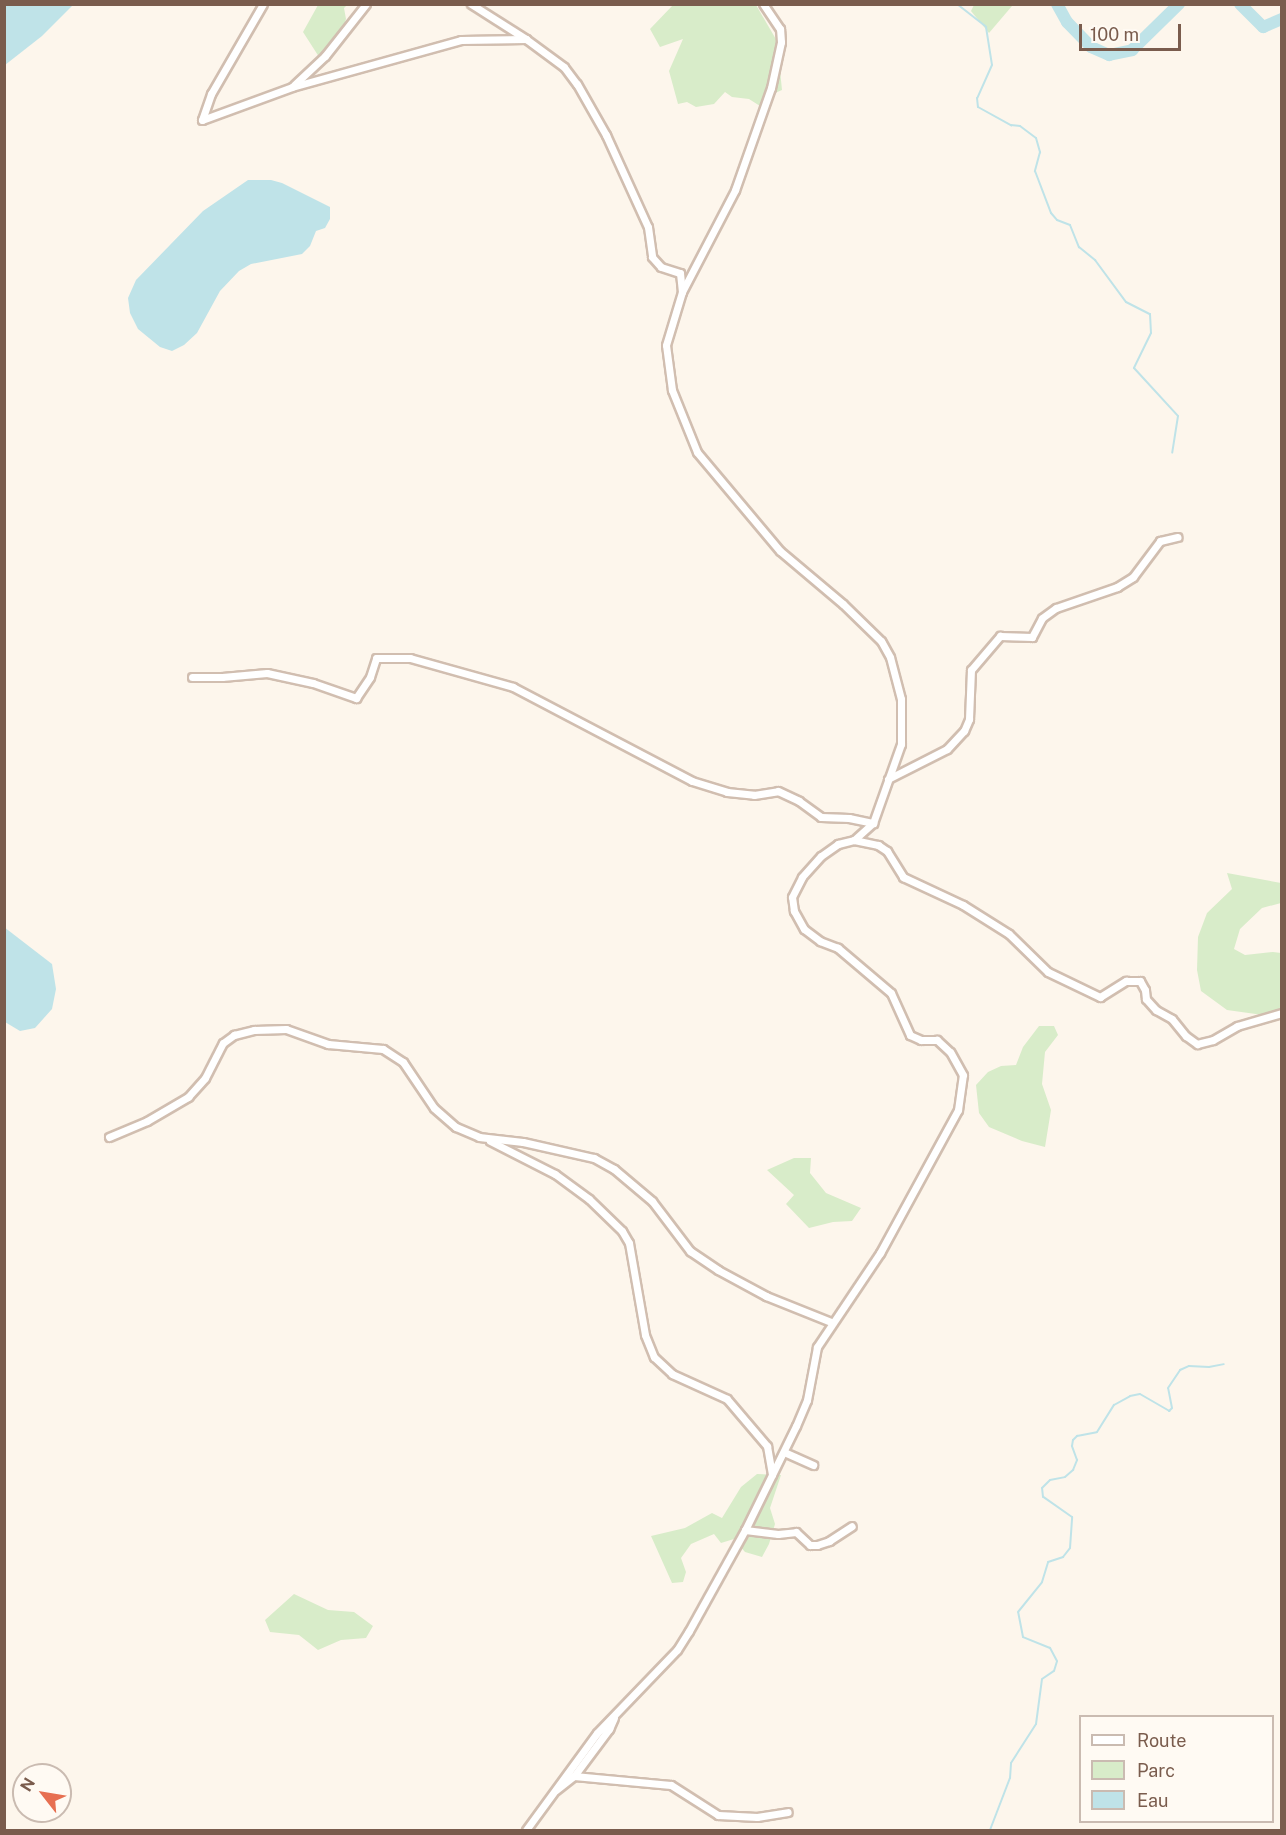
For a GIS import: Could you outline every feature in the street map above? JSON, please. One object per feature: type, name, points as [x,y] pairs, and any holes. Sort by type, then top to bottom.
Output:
[{"type":"street","points":[[263,4],[211,94],[202,120],[292,87],[461,40],[526,39]]},
{"type":"street","points":[[292,87],[326,56],[366,4]]},
{"type":"street","points":[[471,4],[526,39],[564,67],[577,84],[606,135],[648,226],[652,257],[661,267],[680,273],[682,292]]},
{"type":"street","points":[[763,4],[780,29],[781,42],[771,88],[735,190],[682,292],[666,345],[672,390],[698,452],[780,551],[843,604],[881,641],[890,657],[901,699],[901,744],[873,823],[854,840]]},
{"type":"street","points":[[888,779],[947,749],[964,731],[969,719],[971,670],[1000,636],[1032,637],[1042,618],[1056,608],[1117,587],[1132,577],[1160,541],[1178,537]]},
{"type":"street","points":[[192,677],[267,673],[313,683],[356,698],[370,677],[376,658],[410,658],[513,687],[692,781],[727,792],[754,795],[778,791],[799,801],[821,817],[849,818],[873,823]]},
{"type":"street","points":[[526,1830],[548,1798],[617,1711],[677,1650],[745,1530],[784,1452],[807,1400],[817,1347],[831,1322],[880,1253],[958,1110],[963,1075],[950,1052],[937,1041],[921,1040],[910,1035],[891,993],[838,948],[820,941],[804,929],[794,911],[792,897],[802,877],[821,856],[838,844],[854,840],[878,845],[887,851],[903,877],[963,905],[1009,934],[1048,972],[1100,997],[1126,981],[1140,981],[1146,990],[1146,999],[1156,1010],[1172,1019],[1186,1036],[1197,1044],[1213,1040],[1236,1026],[1281,1013]]},
{"type":"street","points":[[109,1137],[147,1120],[188,1097],[205,1078],[223,1043],[234,1035],[254,1030],[286,1029],[328,1044],[383,1049],[393,1054],[414,1075],[434,1108],[456,1127],[504,1146],[555,1174],[609,1216],[629,1244],[645,1335],[654,1357],[672,1374],[727,1399],[767,1446],[772,1475]]},
{"type":"street","points":[[479,1137],[562,1149],[594,1158],[614,1169],[652,1201],[690,1251],[718,1270],[766,1296],[831,1322]]},
{"type":"street","points":[[784,1452],[813,1465]]},
{"type":"street","points":[[745,1530],[778,1534],[796,1532],[810,1545],[816,1545],[829,1541],[852,1526]]},
{"type":"street","points":[[548,1798],[574,1776],[609,1729],[617,1711]]},
{"type":"street","points":[[574,1776],[671,1785],[718,1815],[757,1817],[788,1812]]},
{"type":"green space","points":[[318,5],[347,5],[344,8],[346,19],[335,53],[321,60],[303,32]]},
{"type":"green space","points":[[673,5],[756,5],[777,41],[782,90],[768,96],[760,106],[749,99],[732,97],[725,92],[714,104],[696,107],[687,102],[678,104],[669,71],[683,39],[660,47],[650,29]]},
{"type":"green space","points":[[974,5],[1012,6],[989,33],[971,11]]},
{"type":"green space","points":[[1227,873],[1281,883],[1281,903],[1262,908],[1240,929],[1234,949],[1245,955],[1281,953],[1281,1014],[1270,1016],[1227,1010],[1201,991],[1197,970],[1198,937],[1207,913],[1232,889]]},
{"type":"green space","points":[[1039,1026],[1054,1026],[1058,1035],[1045,1052],[1042,1084],[1051,1110],[1045,1147],[1022,1141],[989,1127],[979,1113],[976,1085],[988,1072],[1001,1066],[1016,1065],[1023,1047]]},
{"type":"green space","points":[[794,1158],[811,1158],[810,1173],[826,1193],[861,1208],[852,1221],[833,1222],[809,1228],[786,1204],[794,1195],[767,1170]]},
{"type":"green space","points":[[757,1474],[781,1475],[770,1508],[775,1524],[762,1557],[745,1552],[734,1539],[721,1543],[714,1534],[691,1544],[681,1558],[686,1572],[683,1582],[672,1583],[651,1536],[685,1528],[712,1513],[722,1518],[741,1487]]},
{"type":"green space","points":[[294,1594],[328,1610],[354,1612],[373,1626],[366,1638],[341,1640],[318,1650],[299,1635],[270,1632],[265,1620]]},
{"type":"water","points":[[5,4],[73,5],[42,36],[5,65]]},
{"type":"water","points":[[248,180],[271,180],[282,183],[330,207],[330,219],[325,228],[316,231],[310,246],[302,254],[251,264],[239,271],[220,291],[197,333],[184,345],[172,351],[160,347],[138,329],[130,313],[128,298],[136,280],[203,211]]},
{"type":"water","points":[[4,927],[52,964],[56,989],[52,1009],[35,1028],[20,1031],[5,1022]]},
{"type":"waterway","points":[[957,4],[986,27],[992,65],[977,98],[978,107],[1011,125],[1020,126],[1036,138],[1040,152],[1035,171],[1051,213],[1057,220],[1070,225],[1079,247],[1095,260],[1126,302],[1150,314],[1151,333],[1134,368],[1178,416],[1172,453]]},
{"type":"waterway","points":[[1057,4],[1067,22],[1091,47],[1109,55],[1132,50],[1179,4]]},
{"type":"waterway","points":[[1240,4],[1263,27],[1282,19]]},
{"type":"waterway","points":[[990,1830],[1010,1778],[1011,1763],[1036,1724],[1042,1679],[1054,1671],[1057,1661],[1050,1648],[1023,1637],[1018,1612],[1042,1582],[1048,1562],[1063,1557],[1070,1548],[1072,1517],[1043,1497],[1042,1488],[1050,1480],[1065,1477],[1073,1470],[1077,1460],[1072,1446],[1073,1440],[1077,1436],[1097,1432],[1114,1405],[1130,1396],[1140,1394],[1169,1411],[1172,1408],[1168,1388],[1180,1370],[1189,1366],[1209,1367],[1224,1364]]}]
